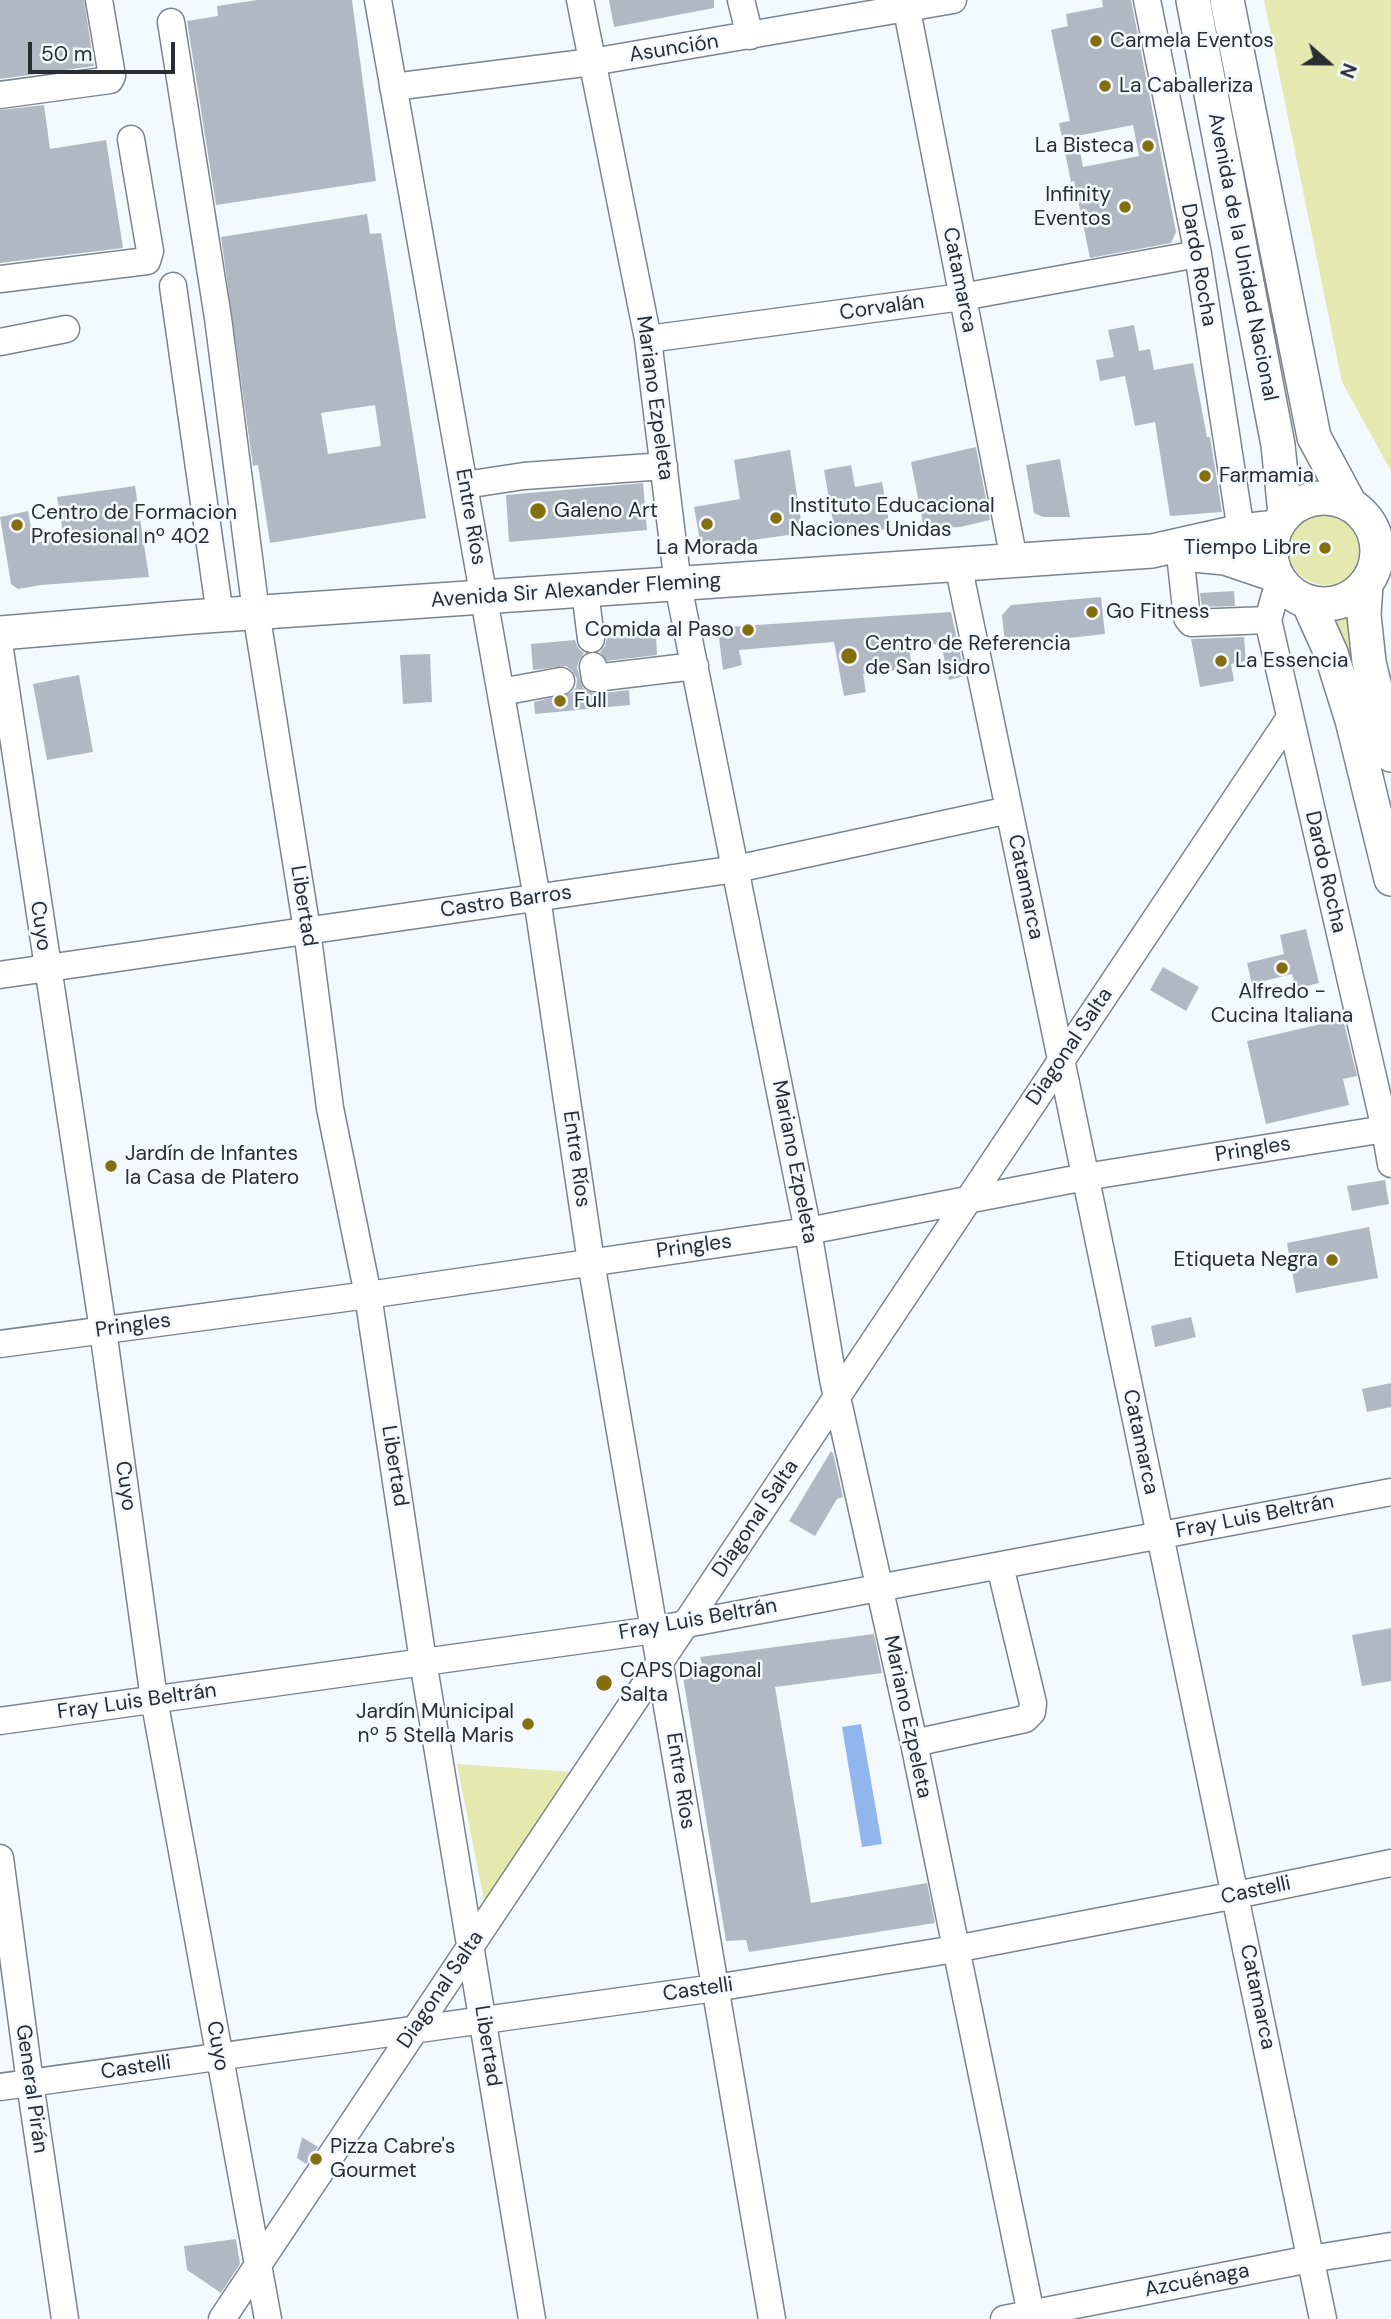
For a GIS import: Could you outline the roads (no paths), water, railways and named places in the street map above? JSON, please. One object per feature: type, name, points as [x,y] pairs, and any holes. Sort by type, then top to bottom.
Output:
[{"type":"main road","name":"Avenida de la Unidad Nacional","points":[[1193,0],[1278,445],[1281,521]]},
{"type":"main road","name":"Avenida de la Unidad Nacional","points":[[1227,0],[1314,437],[1355,508]]},
{"type":"main road","points":[[1377,574],[1343,601],[1325,605],[1308,602],[1287,590],[1277,578],[1270,564],[1270,545],[1281,521],[1296,505],[1313,498],[1332,498],[1391,527]]},
{"type":"main road","points":[[1355,508],[1370,524],[1376,539],[1377,574],[1364,615],[1369,662],[1391,754]]},
{"type":"main road","name":"Avenida Sir Alexander Fleming","points":[[1166,553],[1281,521]]},
{"type":"main road","name":"Avenida Sir Alexander Fleming","points":[[0,633],[256,612],[1014,560],[1166,553],[1225,558],[1277,578]]},
{"type":"main road","points":[[1308,602],[1331,653],[1352,720],[1391,879]]},
{"type":"street","points":[[0,95],[110,80],[112,76],[99,0]]},
{"type":"street","name":"Entre Ríos","points":[[378,0],[537,898],[591,1262],[772,2319]]},
{"type":"street","name":"Mariano Ezpeleta","points":[[580,0],[648,339],[678,585],[808,1231],[836,1398],[915,1743],[1032,2317]]},
{"type":"street","points":[[741,0],[750,36]]},
{"type":"street","name":"Asunción","points":[[393,87],[592,62],[750,36],[906,5],[953,0]]},
{"type":"street","name":"Dardo Rocha","points":[[1147,0],[1198,254],[1241,531]]},
{"type":"street","name":"Catamarca","points":[[906,5],[1014,560]]},
{"type":"street","name":"Libertad","points":[[171,22],[218,318],[256,612],[307,930],[330,1108],[368,1296],[423,1661],[532,2319]]},
{"type":"street","points":[[0,279],[147,261],[150,251],[131,139]]},
{"type":"street","name":"Corvalán","points":[[648,339],[962,297],[1198,254]]},
{"type":"street","points":[[173,286],[220,615]]},
{"type":"street","points":[[0,342],[66,329]]},
{"type":"street","points":[[465,485],[524,476],[664,466]]},
{"type":"street","points":[[1166,553],[1186,618],[1191,623],[1268,620]]},
{"type":"street","name":"Catamarca","points":[[958,564],[1323,2319]]},
{"type":"street","name":"Dardo Rocha","points":[[1277,578],[1268,620],[1391,1164]]},
{"type":"street","points":[[585,591],[591,639]]},
{"type":"street","name":"Cuyo","points":[[0,650],[103,1330],[154,1699],[268,2319]]},
{"type":"street","points":[[501,692],[583,676],[695,666]]},
{"type":"street","name":"Diagonal Salta","points":[[222,2319],[1289,719]]},
{"type":"street","name":"Castro Barros","points":[[0,975],[736,869],[1009,810]]},
{"type":"street","name":"Pringles","points":[[0,1344],[368,1296],[808,1231],[1085,1177],[1385,1129]]},
{"type":"street","name":"Fray Luis Beltrán","points":[[0,1721],[654,1630],[1391,1492]]},
{"type":"street","points":[[915,1743],[1025,1718],[1032,1712],[1033,1703],[1000,1566]]},
{"type":"street","name":"General Pirán","points":[[0,1858],[65,2319]]},
{"type":"street","name":"Castelli","points":[[0,2087],[715,1988],[955,1949],[1391,1863]]},
{"type":"street","name":"Azcuénaga","points":[[1004,2319],[1032,2317],[1310,2259],[1391,2246]]},
{"type":"water","points":[[861,1724],[882,1844],[862,1847],[842,1727]]},
{"type":"place","name":"Carmela Eventos","points":[[1096,41]]},
{"type":"place","name":"La Caballeriza","points":[[1105,86]]},
{"type":"place","name":"La Bisteca","points":[[1148,146]]},
{"type":"place","name":"Infinity Eventos","points":[[1125,207]]},
{"type":"place","name":"Farmamia","points":[[1205,476]]},
{"type":"place","name":"Galeno Art","points":[[538,511]]},
{"type":"place","name":"Instituto Educacional Naciones Unidas","points":[[776,518]]},
{"type":"place","name":"La Morada","points":[[707,524]]},
{"type":"place","name":"Centro de Formacion Profesional nº 402","points":[[17,525]]},
{"type":"place","name":"Tiempo Libre","points":[[1325,548]]},
{"type":"place","name":"Go Fitness","points":[[1092,612]]},
{"type":"place","name":"Comida al Paso","points":[[748,630]]},
{"type":"place","name":"Centro de Referencia de San Isidro","points":[[849,656]]},
{"type":"place","name":"La Essencia","points":[[1221,661]]},
{"type":"place","name":"Full","points":[[560,701]]},
{"type":"place","name":"Alfredo - Cucina Italiana","points":[[1282,968]]},
{"type":"place","name":"Jardín de Infantes la Casa de Platero","points":[[111,1166]]},
{"type":"place","name":"Etiqueta Negra","points":[[1332,1260]]},
{"type":"place","name":"CAPS Diagonal Salta","points":[[604,1683]]},
{"type":"place","name":"Jardín Municipal nº 5 Stella Maris","points":[[528,1724]]},
{"type":"place","name":"Pizza Cabre's Gourmet","points":[[316,2159]]}]
